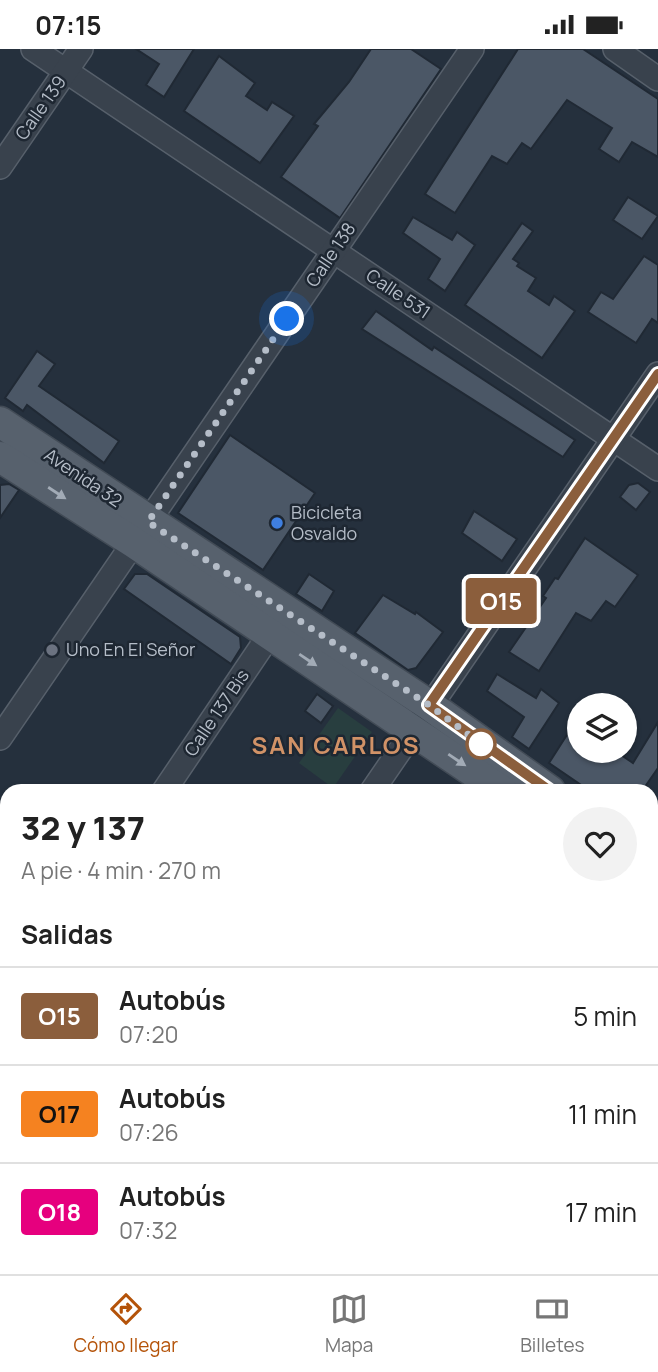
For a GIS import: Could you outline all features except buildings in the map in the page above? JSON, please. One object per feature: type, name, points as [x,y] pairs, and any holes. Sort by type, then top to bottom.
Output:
[{"type":"main road","name":"Avenida 32","points":[[3,440],[141,532],[429,705],[540,784]]},
{"type":"main road","name":"Avenida 32","points":[[141,532],[270,634],[492,784]]},
{"type":"street","name":"Calle 531","points":[[33,49],[658,469]]},
{"type":"street","name":"Calle 139","points":[[0,167],[81,49]]},
{"type":"street","name":"Calle 138","points":[[0,738],[472,49]]},
{"type":"street","points":[[615,49],[658,79]]},
{"type":"street","points":[[377,784],[658,374]]},
{"type":"street","name":"Calle 137 Bis","points":[[169,784],[270,634]]},
{"type":"green space","points":[[338,708],[372,732],[336,784],[328,784],[299,763]]},
{"type":"bus line","name":"O15","points":[[540,784],[429,705],[658,374]]},
{"type":"place","name":"Bicicleta Osvaldo","points":[[277,523]]},
{"type":"place","name":"Uno En El Señor","points":[[52,650]]},
{"type":"district","name":"SAN CARLOS","points":[[336,746]]},
{"type":"route","points":[[287,319],[148,522],[429,705],[481,744]]}]
